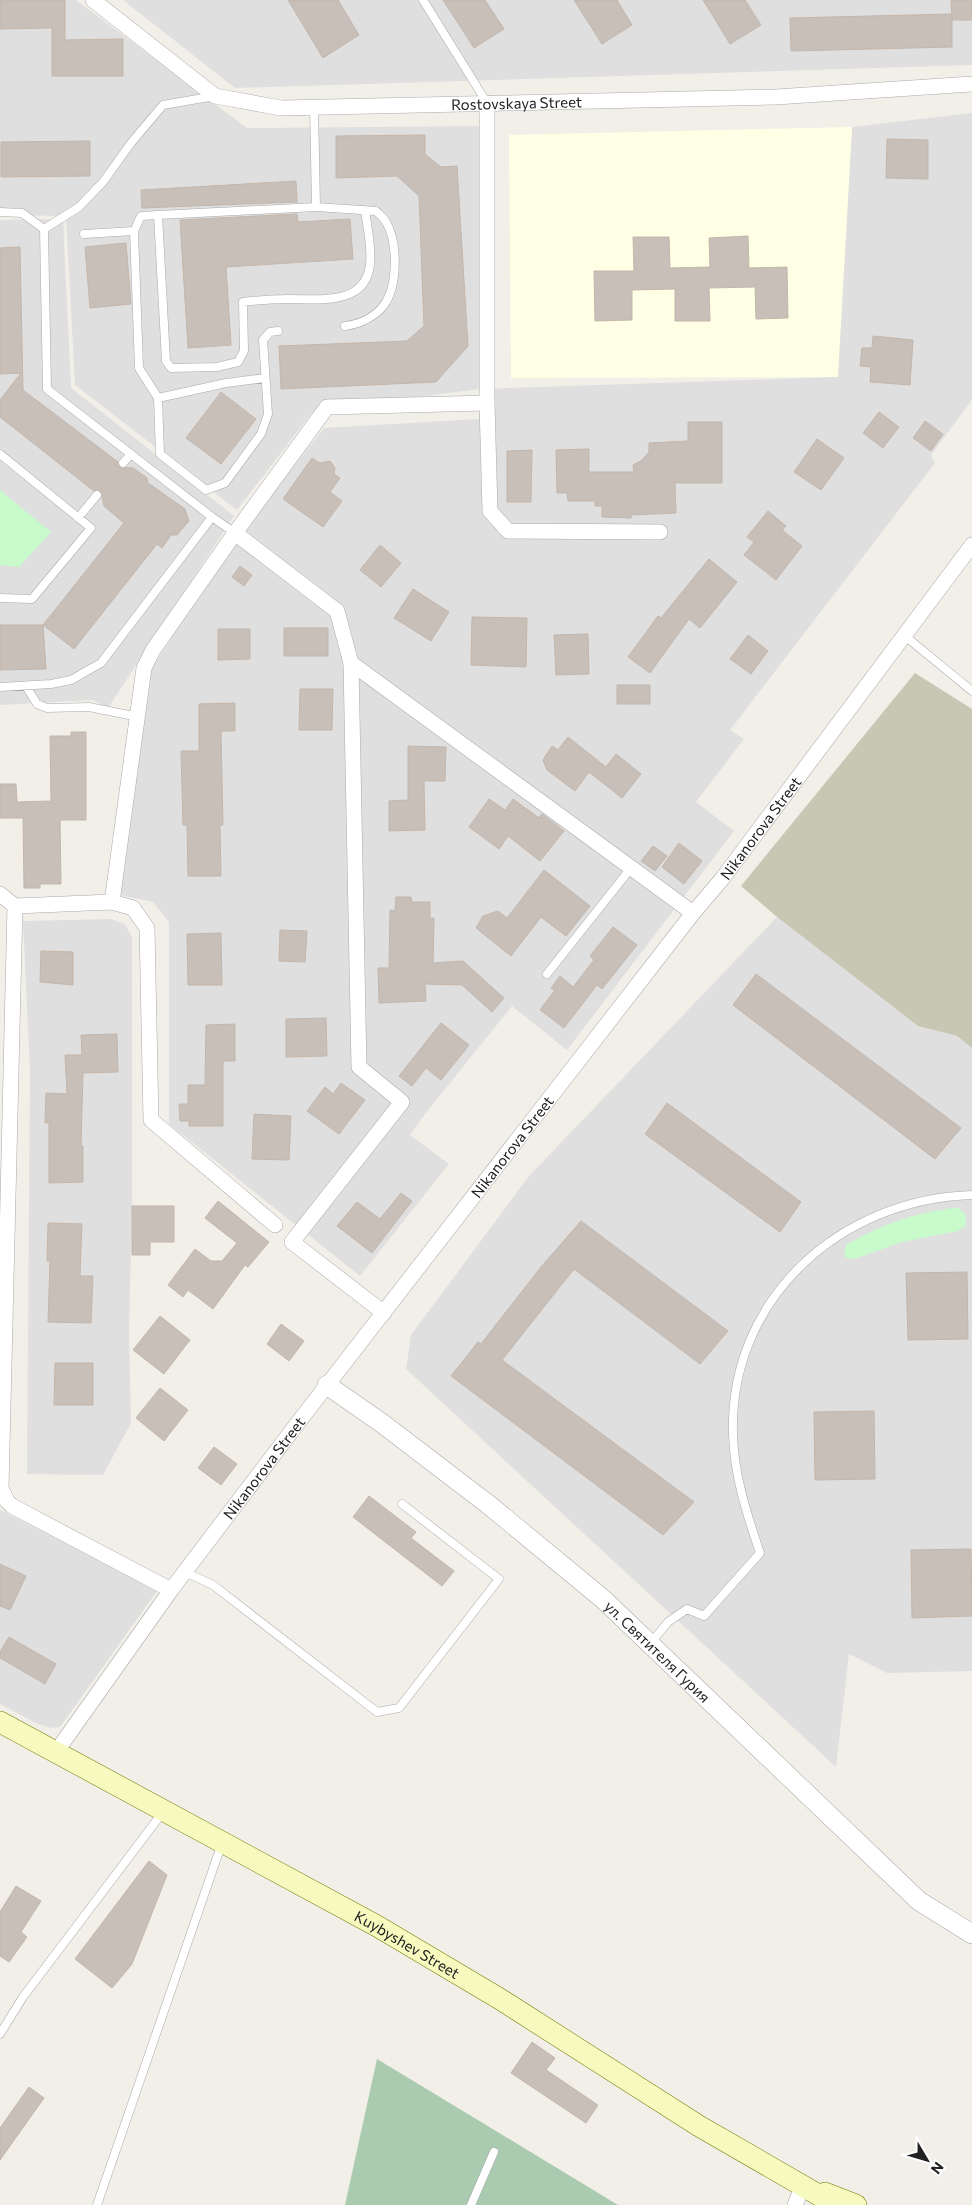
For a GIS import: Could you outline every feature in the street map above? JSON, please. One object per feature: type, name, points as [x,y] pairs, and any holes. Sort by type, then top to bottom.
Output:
[{"type":"main road","name":"Kuybyshev Street","points":[[0,1722],[377,1926],[500,1999],[699,2126],[803,2185]]},
{"type":"main road","points":[[803,2185],[836,2205]]},
{"type":"main road","points":[[803,2185],[856,2205]]},
{"type":"street","name":"Rostovskaya Street","points":[[93,0],[215,96],[281,108],[776,97],[972,84]]},
{"type":"street","points":[[487,103],[490,511],[508,531],[660,532]]},
{"type":"street","points":[[112,902],[139,717],[144,668],[154,650],[235,533],[328,407],[488,403]]},
{"type":"street","points":[[235,533],[337,611],[351,663],[359,1067],[402,1102],[292,1242],[384,1312]]},
{"type":"street","name":"Nikanorova Street","points":[[56,1752],[171,1590],[327,1385],[693,913],[722,879],[972,545]]},
{"type":"street","points":[[351,663],[693,913]]},
{"type":"street","points":[[0,894],[15,906],[112,902],[133,908],[147,928],[151,1120],[275,1225]]},
{"type":"street","points":[[15,906],[1,1488],[5,1498],[171,1590]]},
{"type":"street","name":"ул. Святителя Гурия","points":[[327,1385],[383,1424],[489,1505],[603,1599],[913,1896],[972,1934]]},
{"type":"street","points":[[795,2205],[803,2185]]},
{"type":"lane","points":[[423,0],[487,103]]},
{"type":"lane","points":[[44,229],[79,206],[104,182],[131,143],[163,105],[215,96]]},
{"type":"lane","points":[[314,107],[316,207]]},
{"type":"lane","points":[[278,331],[270,332],[263,340],[268,414],[261,434],[225,483],[206,490],[160,454],[158,398],[139,368],[134,232],[141,216],[316,207],[376,211],[386,222],[395,265],[394,280],[385,304],[378,311],[358,324],[345,326]]},
{"type":"lane","points":[[158,215],[166,361],[171,368],[217,367],[238,362],[244,350],[243,302],[286,299],[331,300],[352,294],[363,284],[370,265],[365,210]]},
{"type":"lane","points":[[0,212],[22,213],[44,229]]},
{"type":"lane","points":[[44,229],[47,389],[235,533]]},
{"type":"lane","points":[[84,234],[134,232]]},
{"type":"lane","points":[[158,398],[226,383],[265,378]]},
{"type":"lane","points":[[0,454],[90,528],[32,599],[0,598]]},
{"type":"lane","points":[[123,463],[131,454]]},
{"type":"lane","points":[[78,518],[97,495]]},
{"type":"lane","points":[[0,686],[26,686],[72,680],[101,663],[212,517]]},
{"type":"lane","points":[[905,636],[972,691]]},
{"type":"lane","points":[[26,686],[37,704],[47,708],[89,707],[139,717]]},
{"type":"lane","points":[[547,974],[631,868]]},
{"type":"lane","points":[[650,1644],[668,1622],[687,1609],[704,1616],[760,1553],[738,1480],[734,1456],[734,1409],[741,1370],[752,1339],[775,1298],[811,1256],[862,1221],[906,1204],[936,1198],[972,1195]]},
{"type":"lane","points":[[185,1572],[213,1585],[377,1712],[399,1708],[499,1579],[402,1504]]},
{"type":"lane","points":[[0,2034],[23,1998],[165,1810]]},
{"type":"lane","points":[[97,2205],[222,1841]]},
{"type":"lane","points":[[470,2205],[494,2152]]},
{"type":"shaded area","points":[[0,0],[76,0],[247,128],[487,126],[480,389],[314,410],[237,510],[75,385],[66,216],[0,215]]},
{"type":"shaded area","points":[[123,0],[972,0],[972,65],[235,88]]},
{"type":"shaded area","points":[[972,113],[972,400],[931,455],[935,463],[730,730],[744,739],[696,802],[734,831],[567,1050],[512,1006],[410,1135],[449,1164],[360,1276],[169,1124],[169,922],[153,902],[120,895],[151,669],[235,541],[324,428],[479,419],[480,389],[837,377],[852,127]]},
{"type":"shaded area","points":[[852,127],[838,377],[511,378],[509,135]]},
{"type":"shaded area","points":[[63,219],[71,388],[234,516],[108,708],[93,700],[0,705],[0,220]]},
{"type":"shaded area","points":[[915,673],[972,709],[972,1048],[957,1036],[918,1026],[777,917],[741,886]]},
{"type":"shaded area","points":[[777,917],[918,1026],[957,1036],[972,1048],[972,1671],[887,1673],[849,1654],[836,1767],[406,1369],[411,1335],[529,1176]]},
{"type":"shaded area","points":[[111,919],[125,924],[132,937],[132,1202],[129,1335],[131,1423],[103,1475],[27,1474],[30,1071],[23,921]]},
{"type":"shaded area","points":[[0,1510],[157,1591],[60,1727],[51,1728],[36,1723],[0,1704]]},
{"type":"shaded area","points":[[377,2059],[618,2205],[345,2205]]},
{"type":"green space","points":[[0,490],[51,532],[19,567],[0,565]]},
{"type":"green space","points":[[958,1208],[966,1215],[966,1225],[958,1231],[902,1242],[854,1259],[847,1258],[844,1255],[846,1245],[871,1231],[924,1213]]},
{"type":"building","points":[[0,0],[65,0],[65,40],[123,39],[123,76],[52,76],[52,28],[0,29]]},
{"type":"building","points":[[288,0],[338,0],[359,35],[323,58]]},
{"type":"building","points":[[443,0],[485,0],[504,29],[474,48]]},
{"type":"building","points":[[574,0],[617,0],[632,25],[602,44]]},
{"type":"building","points":[[703,0],[745,0],[761,25],[730,44]]},
{"type":"building","points":[[951,0],[972,0],[972,20],[952,20]]},
{"type":"building","points":[[952,14],[952,47],[791,51],[790,18]]},
{"type":"building","points":[[425,135],[425,154],[441,167],[457,166],[468,346],[436,382],[281,389],[279,346],[407,341],[424,326],[419,196],[397,176],[336,178],[336,136]]},
{"type":"building","points":[[887,139],[928,140],[928,179],[886,178]]},
{"type":"building","points":[[90,141],[90,176],[1,177],[1,142]]},
{"type":"building","points":[[296,181],[297,202],[142,208],[141,190]]},
{"type":"building","points":[[297,214],[298,222],[350,219],[353,259],[226,267],[231,345],[188,348],[180,220]]},
{"type":"building","points":[[748,236],[749,268],[787,267],[788,318],[756,319],[755,287],[709,288],[710,321],[675,321],[675,289],[632,290],[632,320],[595,321],[594,271],[634,271],[633,237],[669,237],[670,268],[710,267],[709,238]]},
{"type":"building","points":[[126,243],[131,304],[90,308],[85,247]]},
{"type":"building","points":[[20,247],[23,390],[118,462],[120,467],[133,468],[147,478],[148,483],[185,509],[189,521],[177,535],[171,535],[162,548],[157,544],[74,649],[43,625],[124,523],[104,506],[101,491],[94,491],[0,417],[0,400],[21,373],[0,374],[0,248]]},
{"type":"building","points":[[873,336],[913,340],[910,385],[870,382],[871,367],[860,366],[862,348],[872,348]]},
{"type":"building","points":[[221,392],[256,419],[221,464],[186,438]]},
{"type":"building","points":[[879,412],[899,427],[883,448],[863,433]]},
{"type":"building","points":[[925,421],[943,434],[931,451],[913,438]]},
{"type":"building","points":[[688,422],[722,422],[722,483],[675,483],[676,513],[631,515],[631,518],[602,517],[602,506],[595,506],[595,501],[568,501],[567,493],[557,493],[556,450],[589,449],[589,472],[634,472],[633,465],[641,461],[649,452],[649,443],[688,441]]},
{"type":"building","points":[[817,439],[844,458],[821,490],[794,472]]},
{"type":"building","points":[[532,450],[531,502],[507,502],[507,451]]},
{"type":"building","points":[[312,458],[320,463],[330,461],[335,468],[334,474],[340,478],[330,492],[342,501],[323,527],[283,499]]},
{"type":"building","points":[[768,511],[786,526],[782,530],[802,546],[776,580],[744,555],[754,542],[747,537]]},
{"type":"building","points":[[380,545],[401,563],[381,587],[360,570]]},
{"type":"building","points":[[709,559],[737,582],[700,628],[689,619],[650,673],[628,657],[658,616],[661,618]]},
{"type":"building","points":[[240,566],[252,575],[244,586],[232,577]]},
{"type":"building","points":[[413,589],[449,612],[431,641],[394,618]]},
{"type":"building","points":[[472,617],[527,618],[526,667],[471,665]]},
{"type":"building","points":[[0,625],[43,625],[46,669],[0,670]]},
{"type":"building","points":[[284,628],[328,628],[328,656],[284,656]]},
{"type":"building","points":[[218,629],[250,629],[250,659],[218,660]]},
{"type":"building","points":[[588,634],[589,674],[556,675],[554,635]]},
{"type":"building","points":[[748,635],[768,651],[751,674],[730,659]]},
{"type":"building","points":[[617,685],[650,685],[650,704],[617,704]]},
{"type":"building","points":[[300,689],[333,689],[332,730],[299,730]]},
{"type":"building","points":[[235,703],[235,731],[221,731],[223,825],[220,825],[221,876],[188,876],[187,825],[183,825],[181,751],[199,751],[199,704]]},
{"type":"building","points":[[71,732],[86,732],[86,820],[60,820],[61,884],[40,884],[40,888],[24,888],[23,818],[0,818],[0,784],[16,784],[17,802],[51,801],[50,736],[71,736]]},
{"type":"building","points":[[568,737],[606,767],[616,754],[641,774],[622,798],[589,772],[575,791],[547,770],[543,760],[552,746],[558,750]]},
{"type":"building","points":[[408,746],[446,747],[445,781],[424,781],[425,830],[389,831],[389,801],[408,800]]},
{"type":"building","points":[[489,799],[505,810],[513,799],[539,818],[542,814],[564,831],[540,861],[508,836],[499,849],[469,827]]},
{"type":"building","points":[[679,843],[702,861],[684,884],[662,867]]},
{"type":"building","points":[[653,846],[667,856],[655,871],[641,861]]},
{"type":"building","points":[[544,870],[590,906],[566,936],[541,917],[511,956],[476,928],[483,916],[498,911],[507,918]]},
{"type":"building","points":[[396,897],[411,897],[412,902],[430,902],[430,919],[434,918],[433,963],[463,961],[504,998],[492,1012],[462,985],[425,984],[426,1001],[379,1003],[378,968],[389,968],[390,910],[395,911]]},
{"type":"building","points":[[613,927],[637,945],[602,989],[597,985],[564,1028],[540,1010],[555,990],[551,988],[560,976],[573,987],[594,960],[590,956]]},
{"type":"building","points":[[280,930],[307,931],[305,962],[279,961]]},
{"type":"building","points":[[221,933],[222,985],[188,985],[187,934]]},
{"type":"building","points":[[41,951],[73,952],[73,985],[40,982]]},
{"type":"building","points":[[756,974],[961,1128],[935,1159],[733,1005]]},
{"type":"building","points":[[326,1018],[327,1056],[286,1057],[286,1019]]},
{"type":"building","points":[[441,1023],[469,1045],[441,1080],[426,1068],[412,1086],[399,1076]]},
{"type":"building","points":[[235,1024],[235,1061],[223,1061],[223,1126],[189,1126],[189,1121],[180,1121],[179,1104],[188,1104],[188,1085],[205,1085],[206,1025]]},
{"type":"building","points":[[117,1034],[118,1072],[83,1073],[81,1146],[83,1146],[83,1182],[49,1183],[49,1123],[45,1123],[46,1093],[67,1094],[65,1055],[82,1055],[81,1035]]},
{"type":"building","points":[[341,1083],[365,1100],[339,1134],[307,1111],[325,1087],[333,1094]]},
{"type":"building","points":[[667,1103],[801,1202],[780,1232],[645,1134]]},
{"type":"building","points":[[254,1114],[291,1116],[289,1160],[252,1159]]},
{"type":"building","points":[[401,1193],[412,1201],[372,1253],[337,1226],[357,1202],[380,1219]]},
{"type":"building","points":[[218,1201],[269,1242],[248,1267],[245,1265],[213,1309],[188,1290],[183,1297],[168,1285],[195,1249],[211,1261],[222,1261],[237,1243],[205,1218]]},
{"type":"building","points":[[132,1206],[174,1206],[174,1242],[150,1242],[150,1255],[132,1255]]},
{"type":"building","points":[[581,1221],[728,1331],[700,1364],[574,1269],[502,1360],[694,1502],[663,1535],[451,1376],[478,1342],[481,1344],[541,1267]]},
{"type":"building","points":[[48,1223],[82,1224],[80,1276],[93,1276],[91,1323],[48,1322],[50,1261],[47,1261]]},
{"type":"building","points":[[967,1272],[968,1339],[908,1340],[906,1273]]},
{"type":"building","points":[[160,1316],[190,1340],[164,1374],[133,1350]]},
{"type":"building","points":[[281,1324],[304,1341],[289,1361],[267,1344]]},
{"type":"building","points":[[55,1363],[93,1363],[93,1405],[54,1405]]},
{"type":"building","points":[[160,1388],[188,1410],[164,1441],[136,1418]]},
{"type":"building","points":[[874,1411],[875,1479],[815,1480],[814,1412]]},
{"type":"building","points":[[214,1447],[237,1464],[221,1485],[198,1468]]},
{"type":"building","points":[[369,1496],[416,1532],[411,1538],[454,1571],[442,1586],[353,1517]]},
{"type":"building","points":[[971,1549],[972,1616],[912,1618],[911,1550]]},
{"type":"building","points":[[0,1564],[26,1576],[10,1610],[0,1606]]},
{"type":"building","points":[[9,1637],[56,1664],[45,1684],[0,1658],[0,1652]]},
{"type":"building","points":[[149,1861],[167,1875],[132,1964],[112,1988],[75,1959]]},
{"type":"building","points":[[16,1886],[41,1901],[21,1932],[27,1937],[9,1962],[0,1956],[0,1912]]},
{"type":"building","points":[[532,2042],[555,2058],[546,2070],[598,2105],[586,2123],[511,2073]]},
{"type":"building","points":[[29,2087],[44,2098],[0,2160],[0,2128]]}]
